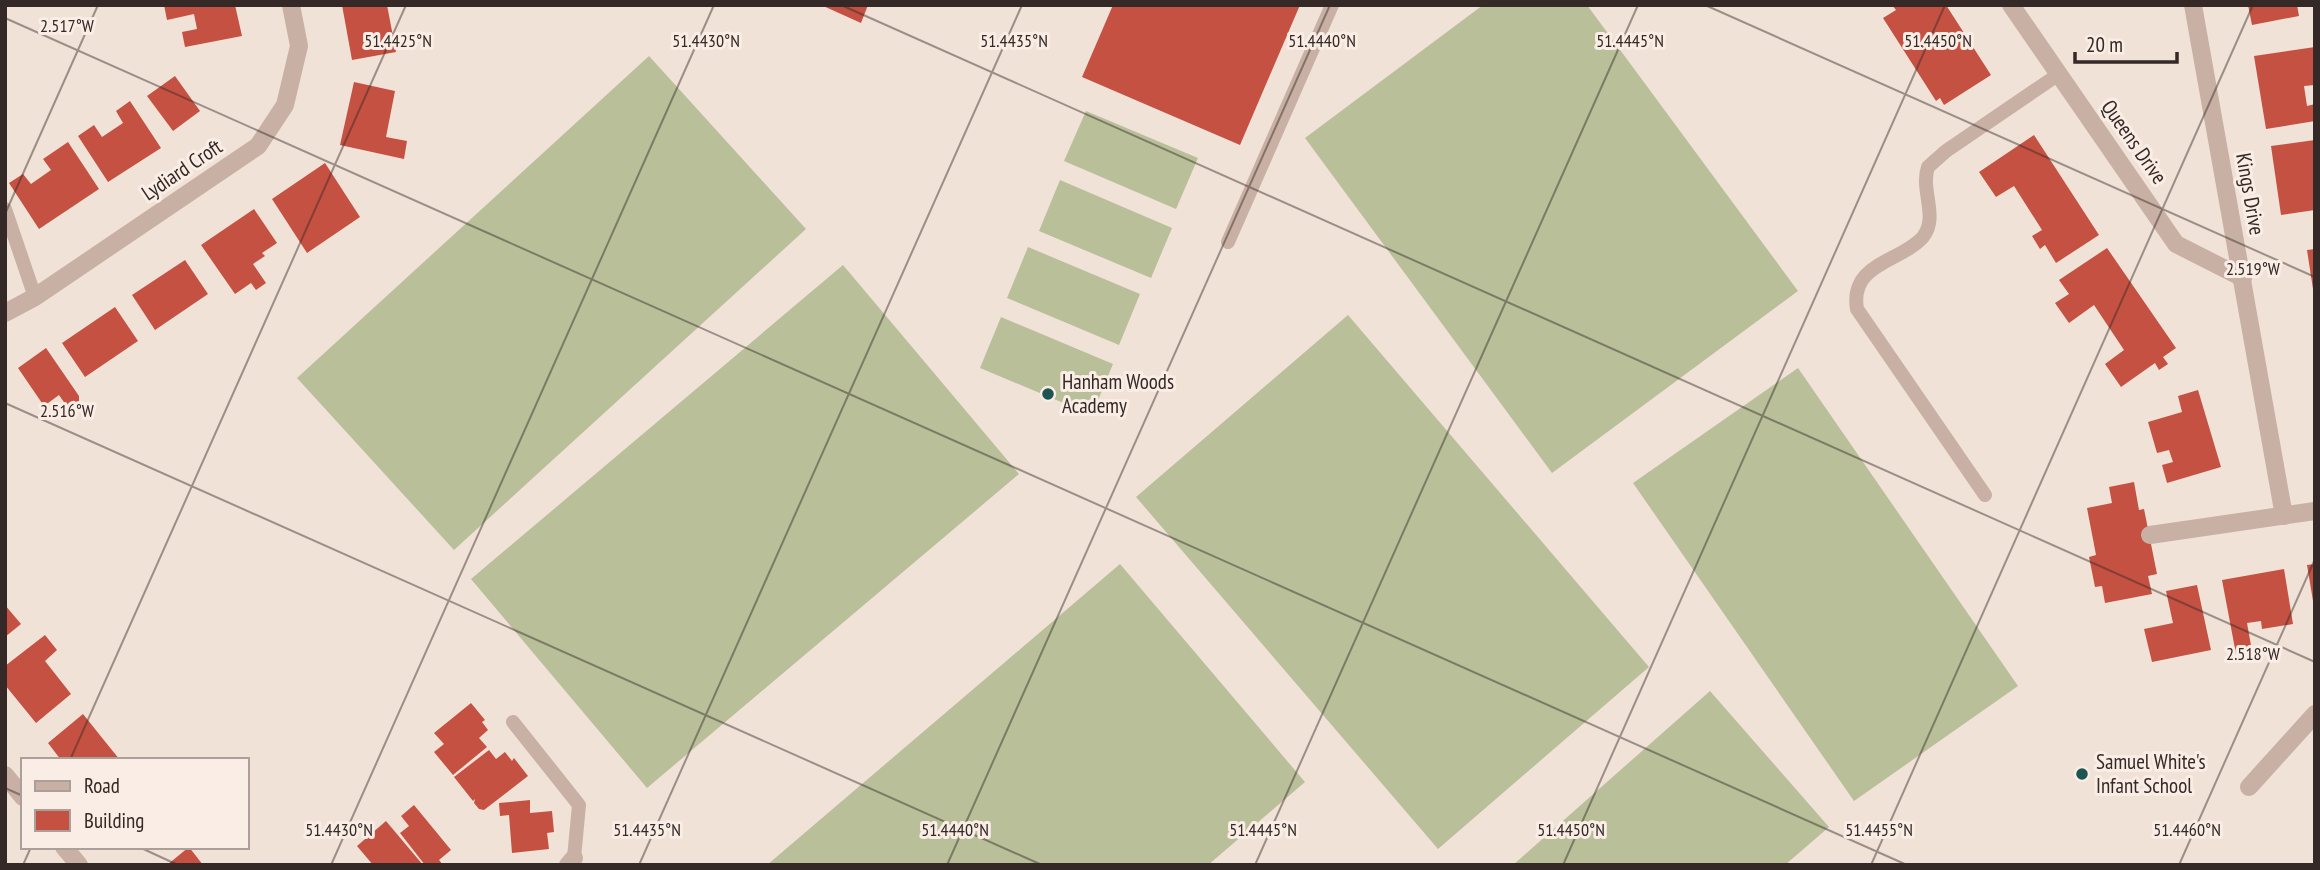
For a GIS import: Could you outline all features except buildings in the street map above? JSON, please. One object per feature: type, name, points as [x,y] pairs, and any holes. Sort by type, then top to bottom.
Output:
[{"type":"street","name":"Lydiard Croft","points":[[5,313],[35,297],[258,146],[285,105],[299,46],[291,5]]},
{"type":"street","name":"Queens Drive","points":[[2011,5],[2176,244],[2243,278]]},
{"type":"street","name":"Kings Drive","points":[[2193,5],[2284,516]]},
{"type":"street","points":[[2150,535],[2315,511]]},
{"type":"street","points":[[2249,787],[2315,714]]},
{"type":"street","points":[[5,775],[21,795]]},
{"type":"street","points":[[66,849],[79,865]]},
{"type":"lane","points":[[1228,242],[1332,5]]},
{"type":"lane","points":[[1986,495],[1857,309],[1855,297],[1859,283],[1870,272],[1922,238],[1929,225],[1930,214],[1926,190],[1928,167],[1946,151],[2059,74]]},
{"type":"lane","points":[[5,209],[35,297]]},
{"type":"lane","points":[[513,722],[579,805],[570,862]]},
{"type":"green space","points":[[1483,5],[1587,5],[1798,291],[1552,473],[1305,138]]},
{"type":"green space","points":[[649,56],[806,229],[454,550],[297,378]]},
{"type":"green space","points":[[1086,111],[1198,158],[1176,209],[1064,161]]},
{"type":"green space","points":[[1060,180],[1172,228],[1151,278],[1039,231]]},
{"type":"green space","points":[[1028,247],[1140,294],[1119,345],[1007,298]]},
{"type":"green space","points":[[843,265],[1019,474],[647,788],[471,579]]},
{"type":"green space","points":[[1348,315],[1649,667],[1438,849],[1136,497]]},
{"type":"green space","points":[[1001,317],[1113,364],[1092,415],[980,368]]},
{"type":"green space","points":[[1798,368],[2018,686],[1854,801],[1633,483]]},
{"type":"green space","points":[[1120,564],[1305,782],[1208,865],[767,865]]},
{"type":"green space","points":[[1710,691],[1829,827],[1785,865],[1513,865]]},
{"type":"place","name":"Hanham Woods Academy","points":[[1048,394]]},
{"type":"place","name":"Samuel White's Infant School","points":[[2082,774]]}]
